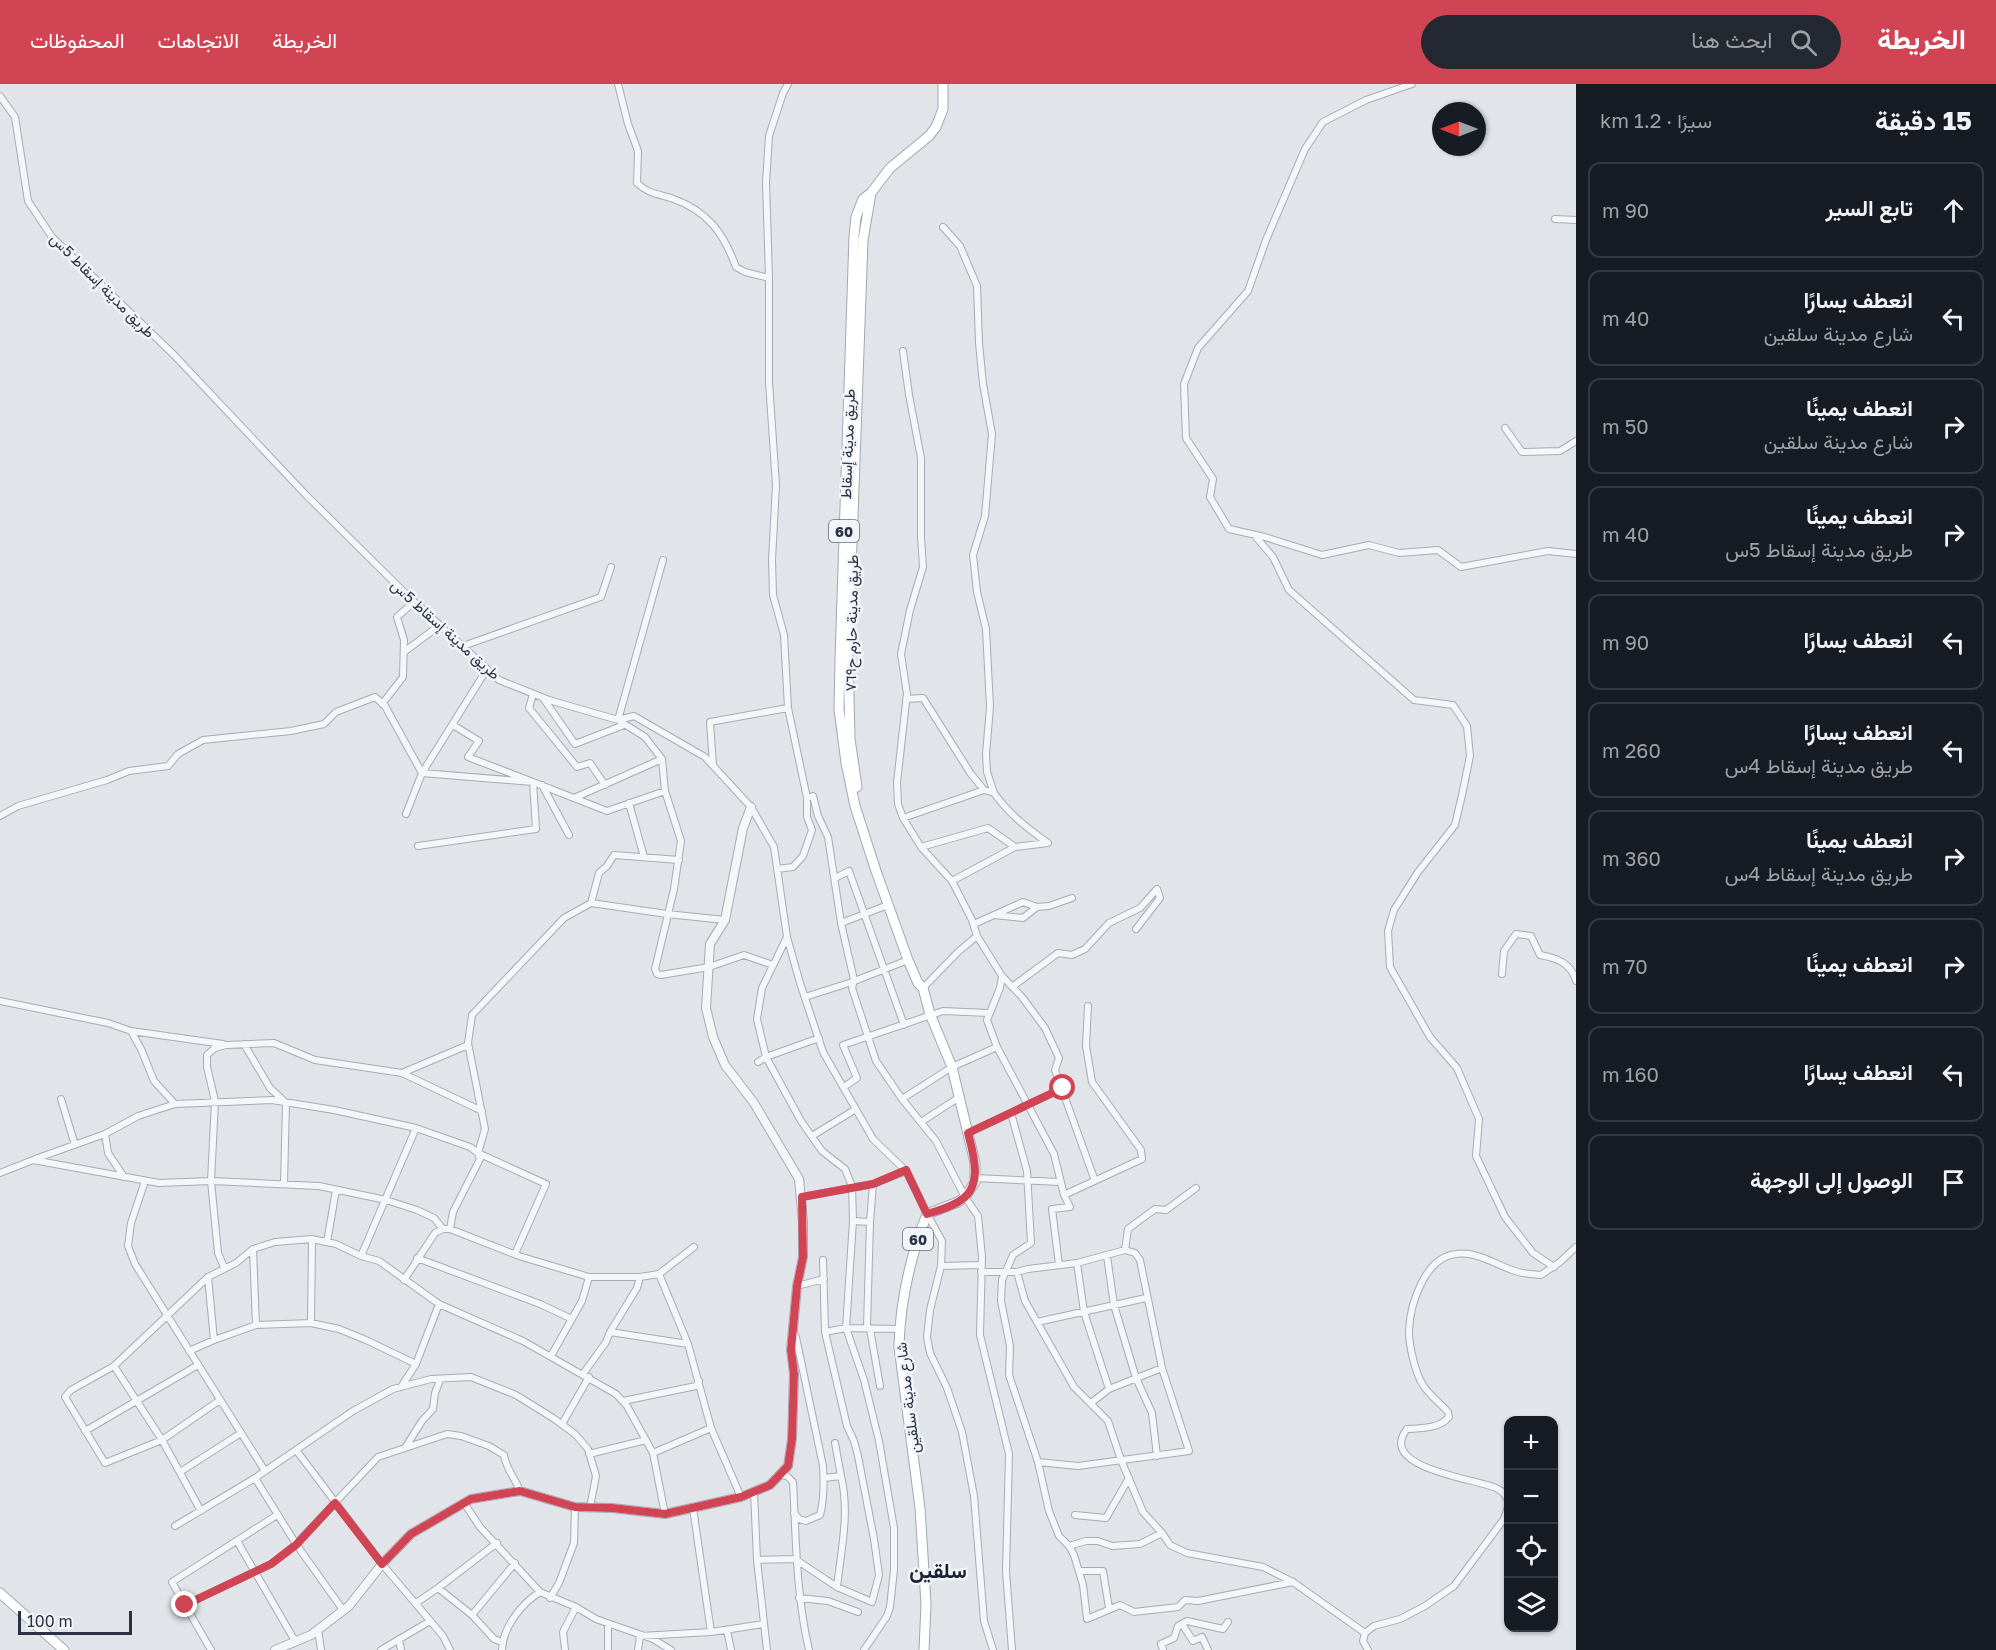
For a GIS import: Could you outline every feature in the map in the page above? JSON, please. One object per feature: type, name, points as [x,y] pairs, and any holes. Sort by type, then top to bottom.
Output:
[{"type":"main road","name":"طريق مدينة حارم ح٧٦٩","points":[[888,905],[876,871],[859,802],[850,739],[848,654],[863,240],[871,193],[890,168],[929,136],[936,127],[943,109],[944,84]]},
{"type":"main road","name":"60","points":[[888,905],[952,1067],[975,1162],[975,1178]]},
{"type":"main road","points":[[964,1197],[975,1182],[975,1178]]},
{"type":"main road","name":"60","points":[[927,1214],[958,1202],[964,1197]]},
{"type":"main road","name":"شارع مدينة سلقين","points":[[924,1650],[927,1604],[920,1508],[899,1347],[900,1329],[918,1238],[927,1214]]},
{"type":"main road","points":[[0,1593],[64,1650]]},
{"type":"street","points":[[618,84],[628,124],[638,151],[637,183],[646,192],[673,199],[713,223],[728,246],[736,267],[745,272],[769,278]]},
{"type":"street","points":[[777,869],[793,867],[804,856],[812,830],[807,817],[807,798],[788,708],[784,635],[773,595],[772,560],[776,486],[768,382],[769,278],[766,182],[769,136],[788,84]]},
{"type":"street","points":[[1412,84],[1365,100],[1323,122],[1305,149],[1266,240],[1248,291],[1198,348],[1184,384],[1186,438],[1213,479],[1210,497],[1229,529],[1322,555],[1369,544],[1399,553],[1438,550],[1461,567],[1548,551],[1576,554]]},
{"type":"street","name":"طريق مدينة إسقاط 5س","points":[[0,96],[15,117],[28,201],[52,237],[174,355],[306,495],[414,602],[499,680],[543,698],[618,720],[634,716],[705,757],[751,807],[774,847],[787,937],[823,1052],[873,1139],[906,1170],[942,1241],[941,1266],[930,1310],[927,1337],[930,1353],[947,1388],[962,1432],[974,1496],[983,1612],[993,1650]]},
{"type":"street","points":[[1555,219],[1576,220]]},
{"type":"street","points":[[943,227],[960,246],[977,286],[980,353],[992,434],[985,516],[973,555],[977,592],[986,629],[990,707],[986,754],[987,772],[994,793],[1004,807],[1023,826],[1048,843],[1015,847],[952,880]]},
{"type":"street","points":[[903,351],[921,458],[923,567],[910,610],[901,654],[906,699],[897,782],[898,804],[903,818],[921,847],[952,880],[974,924],[977,936],[1002,976],[1045,1028],[1059,1058],[1055,1070],[1095,1180]]},
{"type":"street","points":[[1505,428],[1522,452],[1560,451],[1576,441]]},
{"type":"street","points":[[1255,536],[1273,557],[1289,590],[1414,700],[1453,705],[1467,726],[1470,756],[1455,825],[1418,872],[1394,910],[1388,932],[1390,967],[1430,1037],[1457,1068],[1479,1119],[1476,1156],[1505,1217],[1533,1253],[1554,1267]]},
{"type":"street","points":[[663,560],[618,720],[645,737],[662,759],[665,791],[681,841],[679,860],[655,969],[657,974],[661,975],[709,967],[744,955],[773,965]]},
{"type":"street","points":[[463,646],[601,597],[611,567]]},
{"type":"street","points":[[382,704],[404,677],[404,640],[397,616],[414,602]]},
{"type":"street","points":[[404,652],[440,625]]},
{"type":"street","points":[[405,814],[422,773],[487,669]]},
{"type":"street","points":[[533,694],[529,708],[577,767],[590,763],[605,785]]},
{"type":"street","points":[[0,816],[18,806],[107,780],[129,771],[168,766],[178,754],[203,740],[291,731],[324,724],[336,712],[375,698],[382,704],[422,773]]},
{"type":"street","points":[[543,698],[574,744],[624,725]]},
{"type":"street","points":[[906,699],[923,698],[971,774],[984,790],[994,793]]},
{"type":"street","points":[[713,765],[710,722],[788,708]]},
{"type":"street","points":[[453,725],[479,741],[468,757],[607,811],[665,791]]},
{"type":"street","points":[[574,798],[662,759]]},
{"type":"street","points":[[422,773],[533,782]]},
{"type":"street","points":[[418,846],[536,829],[533,782]]},
{"type":"street","points":[[542,785],[569,835]]},
{"type":"street","points":[[903,818],[984,790]]},
{"type":"street","points":[[807,798],[813,796],[818,816],[828,837],[841,922],[854,980],[852,988],[876,1061],[902,1099],[936,1141],[964,1197],[978,1216],[981,1265],[980,1335],[1009,1454],[1006,1571],[1012,1650]]},
{"type":"street","points":[[629,803],[644,857]]},
{"type":"street","points":[[275,1650],[311,1635],[349,1606],[382,1564],[411,1534],[471,1499],[520,1491],[575,1507],[612,1508],[665,1514],[754,1492],[770,1485],[788,1466],[792,1439],[794,1374],[791,1350],[797,1286],[803,1257],[802,1197],[799,1179],[754,1103],[725,1065],[713,1037],[706,1008],[710,944],[725,920],[743,828],[751,807]]},
{"type":"street","points":[[921,847],[988,828],[1015,847]]},
{"type":"street","points":[[591,903],[599,873],[615,855],[679,860]]},
{"type":"street","points":[[835,878],[849,871],[904,1025]]},
{"type":"street","points":[[1012,987],[1058,953],[1072,955],[1085,950],[1109,923],[1140,908],[1157,889],[1160,898],[1136,929]]},
{"type":"street","points":[[994,915],[1023,918],[1037,908],[1072,898]]},
{"type":"street","points":[[974,924],[1023,902],[1037,908]]},
{"type":"street","points":[[404,1280],[435,1233],[446,1229],[480,1159],[478,1153],[485,1129],[468,1045],[472,1015],[564,918],[591,903],[725,920]]},
{"type":"street","points":[[841,922],[888,905]]},
{"type":"street","points":[[1502,975],[1504,951],[1516,934],[1531,936],[1540,955],[1555,958],[1564,964],[1573,971],[1576,981]]},
{"type":"street","points":[[922,988],[977,936]]},
{"type":"street","points":[[787,937],[762,988],[757,1019],[766,1056],[801,1121],[822,1151],[845,1169],[852,1188],[853,1221],[846,1328],[864,1380],[879,1441],[894,1528],[891,1607],[887,1617],[864,1650]]},
{"type":"street","points":[[804,997],[852,982],[908,960]]},
{"type":"street","points":[[1002,976],[1000,988],[987,1020],[997,1047],[1054,1154],[1060,1182],[1070,1208],[1052,1209],[1059,1265]]},
{"type":"street","points":[[0,1000],[108,1023],[131,1031],[226,1045],[274,1043],[315,1059],[402,1073],[482,1111]]},
{"type":"street","points":[[1064,1195],[1142,1159],[1141,1150],[1092,1082],[1086,1046],[1088,1006]]},
{"type":"street","points":[[844,1087],[857,1078],[843,1045],[942,1011],[989,1013]]},
{"type":"street","points":[[131,1031],[141,1048],[154,1082],[175,1104]]},
{"type":"street","points":[[758,1062],[766,1056],[819,1038]]},
{"type":"street","points":[[244,1044],[270,1088],[286,1102]]},
{"type":"street","points":[[224,1267],[218,1253],[211,1181],[215,1101],[207,1067],[207,1054],[215,1048],[226,1045]]},
{"type":"street","points":[[402,1073],[468,1045]]},
{"type":"street","points":[[902,1099],[952,1067],[997,1047]]},
{"type":"street","points":[[968,1133],[1063,1088]]},
{"type":"street","points":[[921,1122],[958,1098]]},
{"type":"street","points":[[61,1099],[75,1144]]},
{"type":"street","points":[[0,1173],[105,1134],[138,1116],[175,1104],[215,1101],[272,1100],[286,1102],[416,1128],[470,1147],[478,1153],[546,1184],[515,1254]]},
{"type":"street","points":[[284,1184],[286,1102]]},
{"type":"street","points":[[812,1136],[856,1109]]},
{"type":"street","points":[[1011,1113],[1029,1181],[1031,1243],[1013,1255],[1002,1280],[1001,1301],[1010,1346],[1009,1375],[1038,1462],[1059,1536],[1074,1555],[1083,1585],[1087,1618],[1120,1605],[1134,1612],[1178,1607],[1185,1600],[1198,1601],[1293,1581]]},
{"type":"street","points":[[361,1256],[416,1128]]},
{"type":"street","points":[[105,1134],[108,1153],[124,1177]]},
{"type":"street","points":[[33,1160],[159,1183],[211,1181],[318,1186],[386,1200],[434,1218],[446,1229],[589,1277],[640,1277],[659,1274],[694,1247]]},
{"type":"street","points":[[802,1197],[873,1184],[906,1170]]},
{"type":"street","points":[[975,1178],[1060,1182]]},
{"type":"street","points":[[145,1181],[131,1222],[128,1245],[135,1264],[265,1471]]},
{"type":"street","points":[[873,1184],[867,1327],[870,1329],[880,1386]]},
{"type":"street","points":[[1125,1250],[1128,1229],[1155,1209],[1166,1210],[1196,1188]]},
{"type":"street","points":[[327,1242],[336,1190]]},
{"type":"street","points":[[853,1221],[870,1222]]},
{"type":"street","points":[[311,1323],[312,1239]]},
{"type":"street","points":[[220,1400],[162,1440],[105,1463],[65,1397],[71,1390],[114,1366],[208,1277],[224,1267],[236,1263],[253,1250],[275,1242],[312,1239],[327,1242],[379,1261],[440,1304],[523,1341],[616,1394],[623,1401],[653,1454],[665,1514]]},
{"type":"street","points":[[1504,1493],[1496,1488],[1442,1473],[1420,1464],[1406,1455],[1400,1445],[1401,1437],[1407,1429],[1432,1427],[1444,1423],[1449,1417],[1448,1412],[1422,1384],[1414,1360],[1409,1332],[1412,1309],[1422,1282],[1435,1263],[1454,1254],[1470,1253],[1518,1272],[1541,1275],[1554,1267],[1576,1247]]},
{"type":"street","points":[[253,1250],[256,1325]]},
{"type":"street","points":[[981,1272],[1017,1272],[1077,1263],[1125,1250],[1135,1253],[1140,1260],[1162,1368],[1189,1451],[1078,1466],[1038,1462]]},
{"type":"street","points":[[1107,1256],[1114,1305],[1136,1378],[1152,1413],[1157,1456]]},
{"type":"street","points":[[417,1258],[540,1304],[572,1319]]},
{"type":"street","points":[[757,1560],[795,1559],[837,1587],[872,1602],[879,1575],[858,1456],[848,1426],[825,1332],[824,1260]]},
{"type":"street","points":[[1077,1263],[1084,1312],[1109,1389]]},
{"type":"street","points":[[941,1266],[981,1265]]},
{"type":"street","points":[[1017,1272],[1025,1301],[1074,1387],[1108,1421],[1121,1460],[1143,1512],[1170,1545],[1186,1553],[1263,1567],[1293,1581],[1365,1633]]},
{"type":"street","points":[[659,1274],[688,1344],[711,1428],[741,1497]]},
{"type":"street","points":[[208,1277],[214,1340]]},
{"type":"street","points":[[551,1356],[582,1301],[589,1277]]},
{"type":"street","points":[[562,1424],[610,1332],[637,1288],[640,1277]]},
{"type":"street","points":[[797,1286],[824,1279]]},
{"type":"street","points":[[1037,1322],[1146,1298]]},
{"type":"street","points":[[400,1387],[416,1364],[440,1304]]},
{"type":"street","points":[[189,1351],[256,1325],[311,1323],[339,1329],[416,1364]]},
{"type":"street","points":[[825,1332],[846,1328],[900,1329]]},
{"type":"street","points":[[610,1332],[688,1344]]},
{"type":"street","points":[[794,1333],[824,1466],[822,1506],[819,1515],[806,1521],[799,1519],[794,1513]]},
{"type":"street","points":[[85,1431],[198,1365]]},
{"type":"street","points":[[114,1366],[162,1440],[201,1511]]},
{"type":"street","points":[[1091,1403],[1109,1389],[1162,1368]]},
{"type":"street","points":[[175,1526],[255,1478],[353,1411],[400,1387],[431,1379],[471,1377],[516,1395],[575,1434],[590,1454],[596,1476],[590,1507]]},
{"type":"street","points":[[405,1448],[422,1421],[433,1409],[435,1393],[440,1380]]},
{"type":"street","points":[[623,1401],[696,1386],[699,1380]]},
{"type":"street","points":[[653,1454],[711,1428]]},
{"type":"street","points":[[180,1472],[241,1433]]},
{"type":"street","points":[[185,1605],[271,1564],[296,1545],[378,1457],[447,1434],[462,1436],[489,1446],[504,1455],[506,1466],[516,1479],[520,1491]]},
{"type":"street","points":[[590,1454],[646,1440]]},
{"type":"street","points":[[835,1443],[844,1488],[845,1513],[837,1587]]},
{"type":"street","points":[[296,1450],[382,1564],[443,1636],[450,1650]]},
{"type":"street","points":[[781,1475],[787,1476],[793,1482],[795,1559],[799,1598],[809,1650]]},
{"type":"street","points":[[824,1478],[841,1476]]},
{"type":"street","points":[[255,1478],[296,1545],[343,1610]]},
{"type":"street","points":[[1074,1515],[1106,1518],[1129,1478]]},
{"type":"street","points":[[754,1492],[757,1560],[767,1650]]},
{"type":"street","points":[[464,1503],[480,1527],[540,1592],[608,1624],[653,1639],[671,1650]]},
{"type":"street","points":[[550,1598],[559,1583],[574,1543],[575,1507]]},
{"type":"street","points":[[693,1508],[711,1632]]},
{"type":"street","points":[[211,1650],[172,1582],[277,1515]]},
{"type":"street","points":[[1368,1650],[1363,1641],[1365,1633],[1374,1626],[1400,1619],[1454,1586],[1504,1519]]},
{"type":"street","points":[[1069,1546],[1086,1540],[1112,1546],[1140,1544],[1162,1533]]},
{"type":"street","points":[[237,1541],[295,1641]]},
{"type":"street","points":[[416,1603],[497,1543]]},
{"type":"street","points":[[472,1615],[515,1563]]},
{"type":"street","points":[[1079,1571],[1102,1571],[1110,1608]]},
{"type":"street","points":[[438,1588],[472,1615],[494,1639],[502,1642]]},
{"type":"street","points":[[502,1650],[502,1642],[508,1626],[531,1598],[540,1592]]},
{"type":"street","points":[[799,1598],[828,1600],[858,1612]]},
{"type":"street","points":[[565,1650],[563,1632],[576,1607]]},
{"type":"street","points":[[381,1650],[430,1620]]},
{"type":"street","points":[[1163,1650],[1161,1644],[1174,1638],[1178,1626],[1182,1623],[1187,1621],[1223,1629],[1228,1622]]},
{"type":"street","points":[[1182,1623],[1193,1641],[1202,1637],[1208,1650]]},
{"type":"street","points":[[608,1624],[608,1650]]},
{"type":"street","points":[[640,1636],[711,1632],[764,1624]]},
{"type":"street","points":[[318,1629],[321,1650]]},
{"type":"street","points":[[727,1630],[731,1650]]},
{"type":"street","points":[[638,1650],[640,1636]]},
{"type":"street","points":[[399,1639],[401,1650]]},
{"type":"district","name":"سلقين","points":[[938,1570]]},
{"type":"route","points":[[185,1605],[271,1564],[296,1545],[335,1503],[382,1564],[411,1534],[471,1499],[520,1491],[575,1507],[612,1508],[665,1514],[741,1497],[770,1485],[788,1466],[792,1439],[794,1374],[791,1350],[797,1286],[803,1257],[802,1197],[873,1184],[906,1170],[927,1214],[958,1202],[975,1182],[975,1162],[968,1133],[1063,1088]]}]
